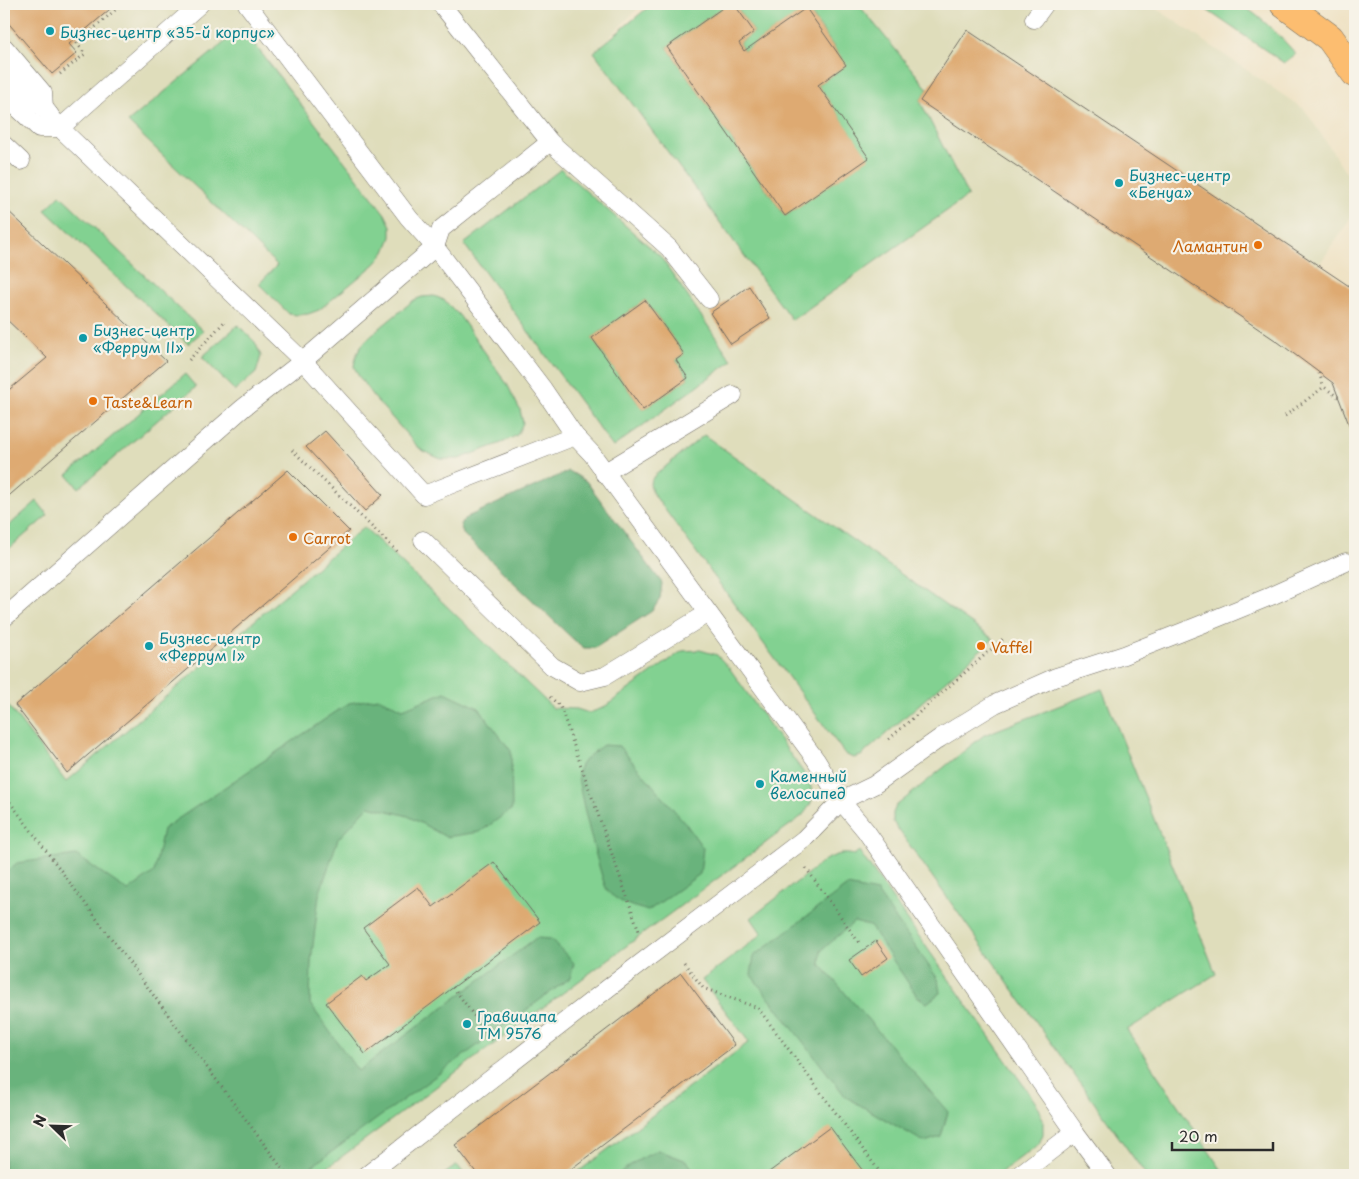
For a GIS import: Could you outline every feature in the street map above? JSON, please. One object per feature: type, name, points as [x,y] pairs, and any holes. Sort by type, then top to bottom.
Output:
[{"type":"main road","points":[[1284,4],[1330,38],[1355,53]]},
{"type":"main road","points":[[1330,38],[1355,73]]},
{"type":"lane","points":[[4,95],[39,128],[60,128],[200,4]]},
{"type":"lane","points":[[247,4],[409,218],[435,247],[543,389],[575,436],[592,454],[604,473],[816,760],[841,801],[866,831],[1074,1132],[1107,1175]]},
{"type":"lane","points":[[441,4],[550,142],[669,248],[709,299]]},
{"type":"lane","points":[[1034,19],[1045,4]]},
{"type":"lane","points":[[4,47],[43,93],[44,108]]},
{"type":"lane","points":[[4,71],[30,99],[44,108],[60,128],[303,361],[424,495],[575,436]]},
{"type":"lane","points":[[4,618],[243,408],[303,361],[435,247],[440,229],[550,142]]},
{"type":"lane","points":[[4,145],[21,161]]},
{"type":"lane","points":[[604,473],[733,395]]},
{"type":"lane","points":[[423,540],[552,666],[580,682],[605,676],[708,613]]},
{"type":"lane","points":[[367,1175],[804,839],[841,801],[874,786],[940,738],[995,704],[1056,677],[1124,655],[1183,632],[1271,596],[1346,562]]},
{"type":"lane","points":[[1019,1175],[1074,1132]]},
{"type":"path","points":[[56,77],[85,54],[77,43],[122,4]]},
{"type":"path","points":[[189,360],[242,301]]},
{"type":"path","points":[[1319,373],[1324,387],[1338,397]]},
{"type":"path","points":[[1285,416],[1324,387]]},
{"type":"path","points":[[292,450],[405,558]]},
{"type":"path","points":[[884,744],[1003,639]]},
{"type":"path","points":[[545,693],[560,706],[649,957]]},
{"type":"path","points":[[4,794],[287,1175]]},
{"type":"path","points":[[806,868],[860,944]]},
{"type":"path","points":[[684,964],[704,988],[758,1008],[882,1175]]},
{"type":"path","points":[[453,988],[509,1065]]},
{"type":"shaded area","points":[[4,4],[642,4],[594,53],[730,232],[963,187],[920,101],[928,88],[858,4],[1150,4],[1305,110],[1355,186],[1355,211],[1319,265],[1355,290],[1355,1175],[4,1175]]},
{"type":"green space","points":[[652,4],[728,4],[667,47],[785,216],[868,158],[818,85],[846,65],[807,8],[744,51],[739,43],[754,32],[734,4],[858,4],[928,89],[920,101],[968,196],[792,320],[594,52]]},
{"type":"green space","points":[[1198,4],[1237,4],[1251,11],[1296,54],[1284,63]]},
{"type":"green space","points":[[242,28],[385,214],[391,226],[391,237],[385,252],[375,264],[319,310],[308,314],[289,314],[259,284],[277,265],[128,122]]},
{"type":"green space","points":[[561,169],[660,256],[732,361],[613,447],[464,244]],"holes":[[[645,300],[684,354],[676,360],[688,378],[643,410],[592,338]]]},
{"type":"green space","points":[[60,195],[203,331],[188,344],[45,210]]},
{"type":"green space","points":[[434,296],[444,300],[459,315],[507,384],[520,410],[523,423],[517,435],[459,459],[441,459],[423,451],[417,446],[372,395],[354,366],[361,346],[370,336],[414,300]]},
{"type":"green space","points":[[238,325],[255,342],[261,356],[256,373],[235,391],[202,357]]},
{"type":"green space","points":[[185,374],[196,387],[79,488],[67,475]]},
{"type":"green space","points":[[704,435],[993,639],[861,756],[853,758],[845,754],[652,492],[650,483],[654,476]]},
{"type":"green space","points":[[569,471],[586,481],[662,583],[660,599],[652,611],[595,648],[584,648],[575,641],[463,534],[460,524],[467,517]]},
{"type":"green space","points":[[37,501],[48,515],[4,553],[4,530]]},
{"type":"green space","points":[[364,527],[553,708],[577,709],[589,713],[603,708],[682,651],[700,650],[717,655],[730,669],[808,779],[812,790],[812,799],[809,806],[802,816],[317,1175],[4,1175],[4,700],[66,782]]},
{"type":"green space","points":[[1102,689],[1216,974],[1127,1030],[1225,1175],[1146,1175],[893,822],[893,813],[896,806],[984,735]]},
{"type":"green space","points":[[445,692],[479,708],[511,751],[512,809],[480,832],[446,837],[408,816],[369,806],[338,839],[319,895],[311,962],[310,1004],[358,1071],[536,938],[551,939],[574,963],[570,978],[300,1175],[4,1175],[4,874],[17,863],[76,855],[128,891],[154,872],[163,829],[349,703],[378,698],[403,709]]},
{"type":"green space","points":[[603,745],[619,746],[686,824],[703,848],[700,874],[648,911],[620,901],[607,890],[595,853],[578,774],[584,761]]},
{"type":"green space","points":[[859,851],[1036,1103],[1043,1120],[1043,1134],[1039,1144],[997,1175],[574,1175],[749,1042],[702,980],[762,934],[751,918],[825,860],[839,854],[854,855]]},
{"type":"green space","points":[[847,886],[877,892],[938,979],[940,993],[927,1003],[917,996],[870,926],[854,922],[821,951],[820,964],[948,1112],[941,1137],[924,1142],[846,1097],[751,975],[754,956]]},
{"type":"green space","points":[[658,1150],[687,1161],[697,1175],[617,1175],[633,1163]]},
{"type":"green space","points":[[457,1165],[465,1175],[443,1175]]},
{"type":"building","name":"Бизнес-центр «35-й корпус»","points":[[4,4],[116,4],[69,44],[77,53],[52,74],[4,18]]},
{"type":"building","points":[[728,4],[734,4],[754,32],[739,43],[744,51],[806,8],[846,65],[818,85],[869,158],[785,216],[667,47]]},
{"type":"building","name":"Бизнес-центр «Бенуа»","points":[[967,30],[1355,290],[1355,440],[1333,383],[1278,342],[920,101]]},
{"type":"building","name":"Бизнес-центр «Феррум II»","points":[[4,207],[166,361],[4,500],[4,394],[47,358],[4,317]]},
{"type":"building","points":[[749,286],[770,318],[731,344],[710,313]]},
{"type":"building","points":[[645,300],[684,354],[676,360],[688,378],[643,410],[592,338]]},
{"type":"building","points":[[325,431],[383,495],[365,511],[306,447]]},
{"type":"building","name":"Бизнес-центр «Феррум I»","points":[[288,470],[349,531],[67,773],[15,705]]},
{"type":"building","points":[[494,862],[540,922],[365,1054],[326,1003],[362,976],[366,981],[390,964],[363,928],[418,887],[433,907]]},
{"type":"building","points":[[876,941],[888,958],[861,977],[849,960]]},
{"type":"building","points":[[681,973],[735,1045],[563,1175],[478,1175],[455,1145]]},
{"type":"building","points":[[830,1127],[866,1175],[765,1175]]},
{"type":"place","name":"Бизнес-центр «35-й корпус»","points":[[50,31]]},
{"type":"place","name":"Бизнес-центр «Бенуа»","points":[[1119,183]]},
{"type":"place","name":"Ламантин","points":[[1258,245]]},
{"type":"place","name":"Бизнес-центр «Феррум II»","points":[[83,338]]},
{"type":"place","name":"Taste&Learn","points":[[93,401]]},
{"type":"place","name":"Carrot","points":[[293,537]]},
{"type":"place","name":"Бизнес-центр «Феррум I»","points":[[149,646]]},
{"type":"place","name":"Vaffel","points":[[981,646]]},
{"type":"place","name":"Каменный велосипед","points":[[760,784]]},
{"type":"place","name":"Гравицапа ТМ 9576","points":[[467,1024]]}]
